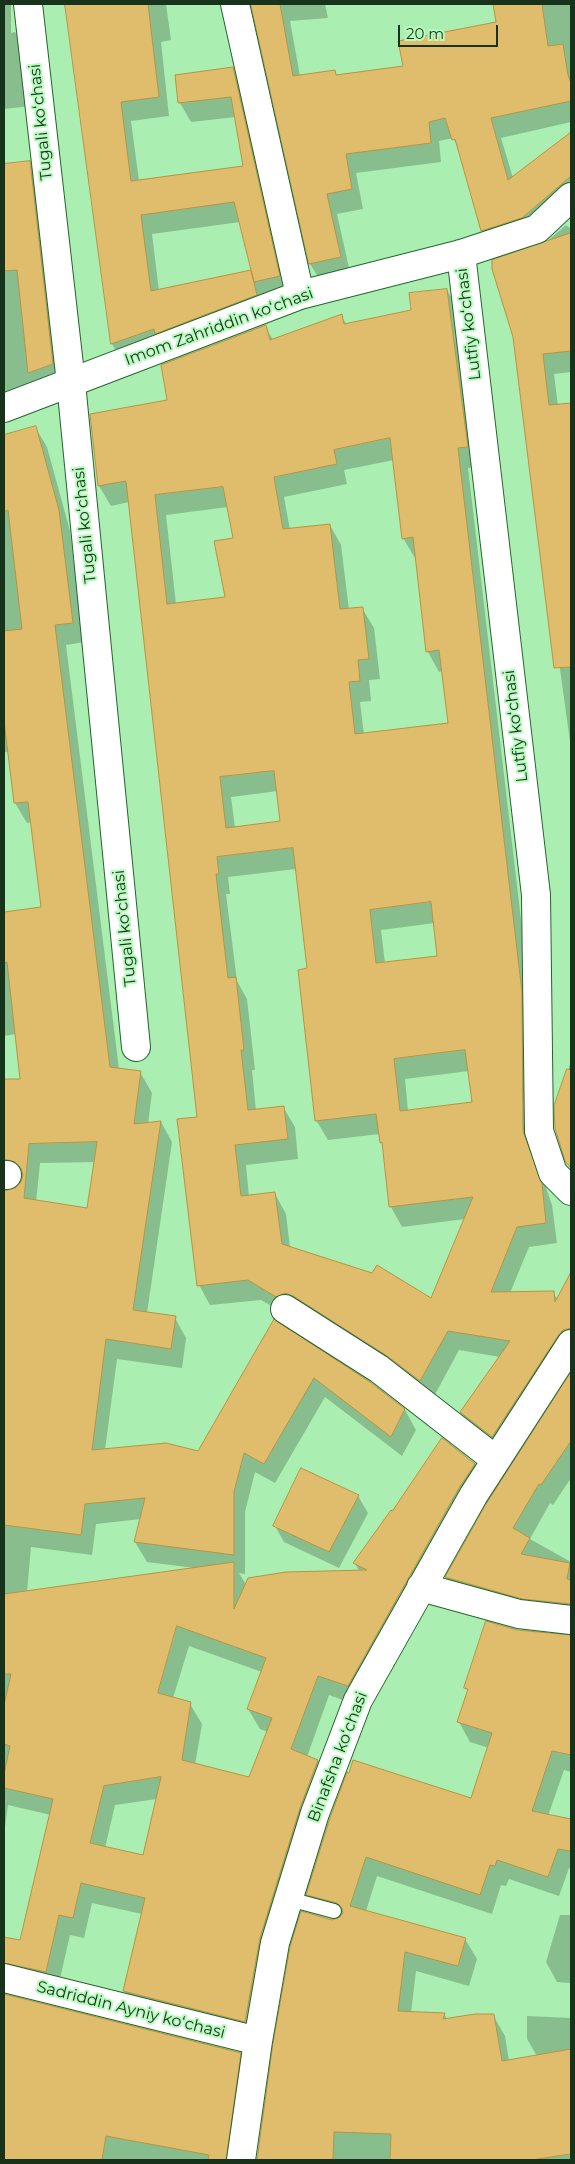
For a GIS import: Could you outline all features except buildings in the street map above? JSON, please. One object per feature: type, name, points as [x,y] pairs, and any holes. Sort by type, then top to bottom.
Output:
[{"type":"street","name":"Tugali koʻchasi","points":[[28,4],[71,383],[136,1047]]},
{"type":"street","points":[[235,4],[300,295]]},
{"type":"street","name":"Imom Zahriddin koʻchasi","points":[[4,408],[300,295],[461,254],[537,230],[571,197]]},
{"type":"street","name":"Lutfiy koʻchasi","points":[[461,254],[536,895],[539,1131],[553,1173],[571,1191]]},
{"type":"street","points":[[285,1308],[379,1369],[496,1460]]},
{"type":"street","name":"Binafsha koʻchasi","points":[[241,2160],[258,2041],[275,1942],[315,1813],[358,1700],[473,1496],[571,1344]]},
{"type":"street","points":[[421,1587],[519,1614],[571,1620]]},
{"type":"street","name":"Sadriddin Ayniy koʻchasi","points":[[4,1978],[258,2041]]},
{"type":"lane","points":[[289,1898],[334,1911]]}]
